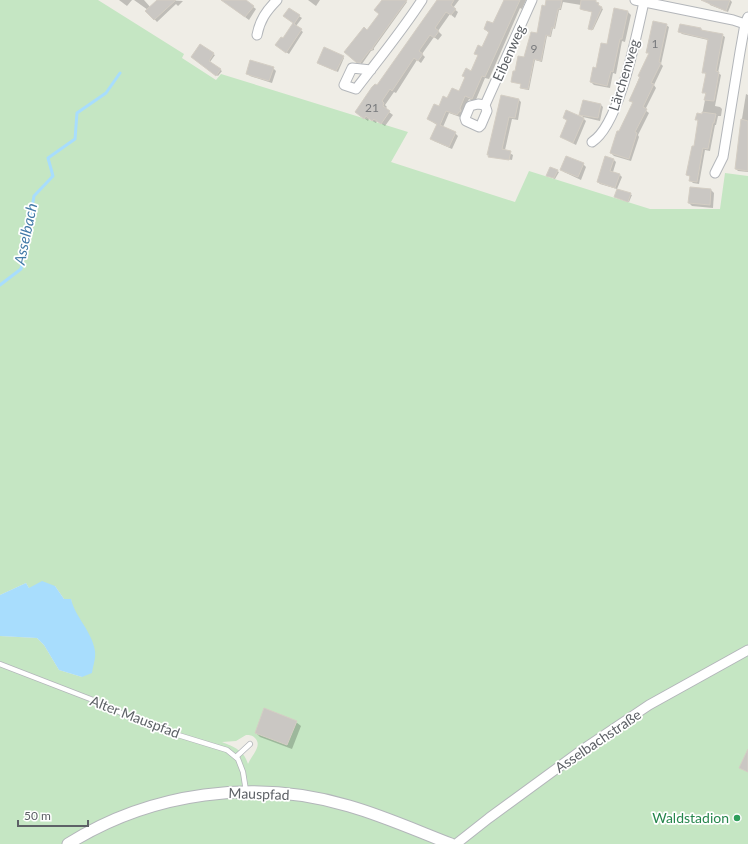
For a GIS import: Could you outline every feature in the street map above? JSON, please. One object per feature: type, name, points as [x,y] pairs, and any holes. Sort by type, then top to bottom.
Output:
[{"type":"street","points":[[257,35],[259,24],[277,0]]},
{"type":"street","points":[[371,70],[422,0]]},
{"type":"street","name":"Eibenweg","points":[[485,105],[532,0]]},
{"type":"street","points":[[639,1],[733,20],[746,20],[723,157],[715,173]]},
{"type":"street","name":"Lärchenweg","points":[[592,142],[598,138],[606,127],[615,107],[631,57],[639,1]]},
{"type":"street","name":"Asselbachstraße","points":[[456,844],[582,750],[649,705],[748,650]]},
{"type":"street","name":"Mauspfad","points":[[68,844],[110,821],[152,806],[190,797],[225,792],[246,791],[293,794],[348,805],[451,844]]},
{"type":"lane","name":"Alter Mauspfad","points":[[0,664],[93,700],[152,727],[227,750],[236,757]]},
{"type":"lane","points":[[246,791],[243,772],[236,757],[250,744]]},
{"type":"green space","points":[[0,0],[98,0],[184,54],[182,58],[216,80],[221,74],[408,132],[391,162],[515,202],[529,171],[650,209],[720,209],[725,173],[748,176],[748,844],[0,844],[0,636],[37,638],[44,645],[59,670],[82,677],[71,599],[64,599],[55,586],[29,588],[26,583],[0,595]],"holes":[[[246,735],[251,735],[254,737],[258,744],[256,751],[248,764],[241,752],[222,742],[236,741]]]},
{"type":"water","points":[[42,581],[55,586],[64,599],[71,599],[76,612],[91,637],[95,651],[92,673],[82,677],[59,670],[44,645],[37,638],[0,636],[0,595],[26,583],[29,588]]},
{"type":"building","points":[[157,0],[176,0],[154,20],[145,11]]},
{"type":"building","points":[[221,0],[246,0],[254,6],[245,17]]},
{"type":"building","points":[[382,0],[407,0],[373,49],[370,50],[360,63],[357,63],[344,52],[364,27],[367,30],[379,14],[374,10]]},
{"type":"building","points":[[437,0],[454,0],[451,5],[456,9],[451,15],[446,12],[435,28],[439,31],[434,38],[430,35],[419,51],[423,54],[418,61],[414,58],[392,91],[390,89],[382,101],[384,103],[383,106],[390,111],[381,124],[374,119],[372,121],[366,116],[364,119],[355,112],[372,87],[375,84],[377,85]]},
{"type":"building","points":[[504,0],[520,0],[485,77],[482,76],[472,99],[465,96],[460,108],[461,111],[457,115],[446,111],[440,125],[456,132],[449,147],[430,139],[437,124],[427,119],[434,104],[439,106],[443,96],[447,98],[452,88],[459,91],[465,77],[462,76],[466,68],[471,71],[478,55],[474,54],[478,45],[482,47],[489,32],[484,29],[487,21],[493,23]]},
{"type":"building","points":[[546,0],[562,0],[560,9],[558,9],[554,28],[552,27],[550,36],[546,35],[541,61],[534,59],[528,89],[520,88],[521,84],[511,82],[513,71],[515,71],[518,56],[524,57],[531,32],[537,33],[542,5],[545,6]]},
{"type":"building","points":[[581,0],[596,0],[596,2],[599,3],[598,5],[602,7],[592,30],[588,29],[592,12],[580,9]]},
{"type":"building","points":[[701,0],[730,0],[726,11]]},
{"type":"building","points":[[289,8],[300,15],[294,24],[302,29],[286,53],[275,45],[281,37],[283,38],[293,23],[283,16]]},
{"type":"building","points":[[614,8],[628,11],[613,72],[611,71],[607,86],[590,82],[593,67],[596,68],[601,43],[607,44]]},
{"type":"building","points":[[653,21],[667,24],[659,62],[661,63],[651,83],[654,84],[643,107],[647,109],[635,132],[637,133],[629,159],[610,153],[617,131],[619,131],[633,102],[629,101],[640,77],[638,76],[649,53],[646,53]]},
{"type":"building","points":[[680,24],[723,34],[716,71],[719,72],[714,101],[704,100],[706,93],[702,93],[706,73],[702,73],[708,39],[678,32]]},
{"type":"building","points":[[200,44],[214,53],[209,61],[221,69],[216,76],[191,57]]},
{"type":"building","points":[[324,47],[344,56],[336,71],[317,63]]},
{"type":"building","points":[[250,60],[274,67],[269,81],[246,74]]},
{"type":"building","points":[[501,95],[519,99],[515,118],[509,117],[502,149],[511,151],[509,160],[488,157],[489,155],[487,155]]},
{"type":"building","points":[[583,100],[601,104],[598,118],[579,115]]},
{"type":"building","points":[[566,110],[584,118],[573,143],[560,137],[567,120],[563,118]]},
{"type":"building","points":[[702,112],[716,114],[708,149],[703,148],[697,182],[689,181],[690,176],[686,175],[692,146],[694,146],[698,120],[695,120],[697,113],[702,114]]},
{"type":"building","points":[[741,119],[748,121],[748,171],[735,169]]},
{"type":"building","points":[[566,156],[584,163],[578,177],[560,170]]},
{"type":"building","points":[[605,156],[614,159],[610,171],[620,174],[615,188],[597,182]]},
{"type":"building","points":[[550,167],[558,170],[554,178],[546,176]]},
{"type":"building","points":[[690,187],[711,189],[710,205],[688,203]]},
{"type":"building","points":[[617,189],[631,193],[628,202],[614,197]]},
{"type":"building","points":[[264,708],[297,721],[287,745],[255,733]]},
{"type":"building","points":[[748,749],[748,772],[739,768]]},
{"type":"waterway","name":"Asselbach","points":[[0,285],[21,269],[34,196],[53,176],[48,158],[75,139],[77,113],[106,93],[120,73]]},
{"type":"place","name":"Waldstadion","points":[[737,818]]}]
